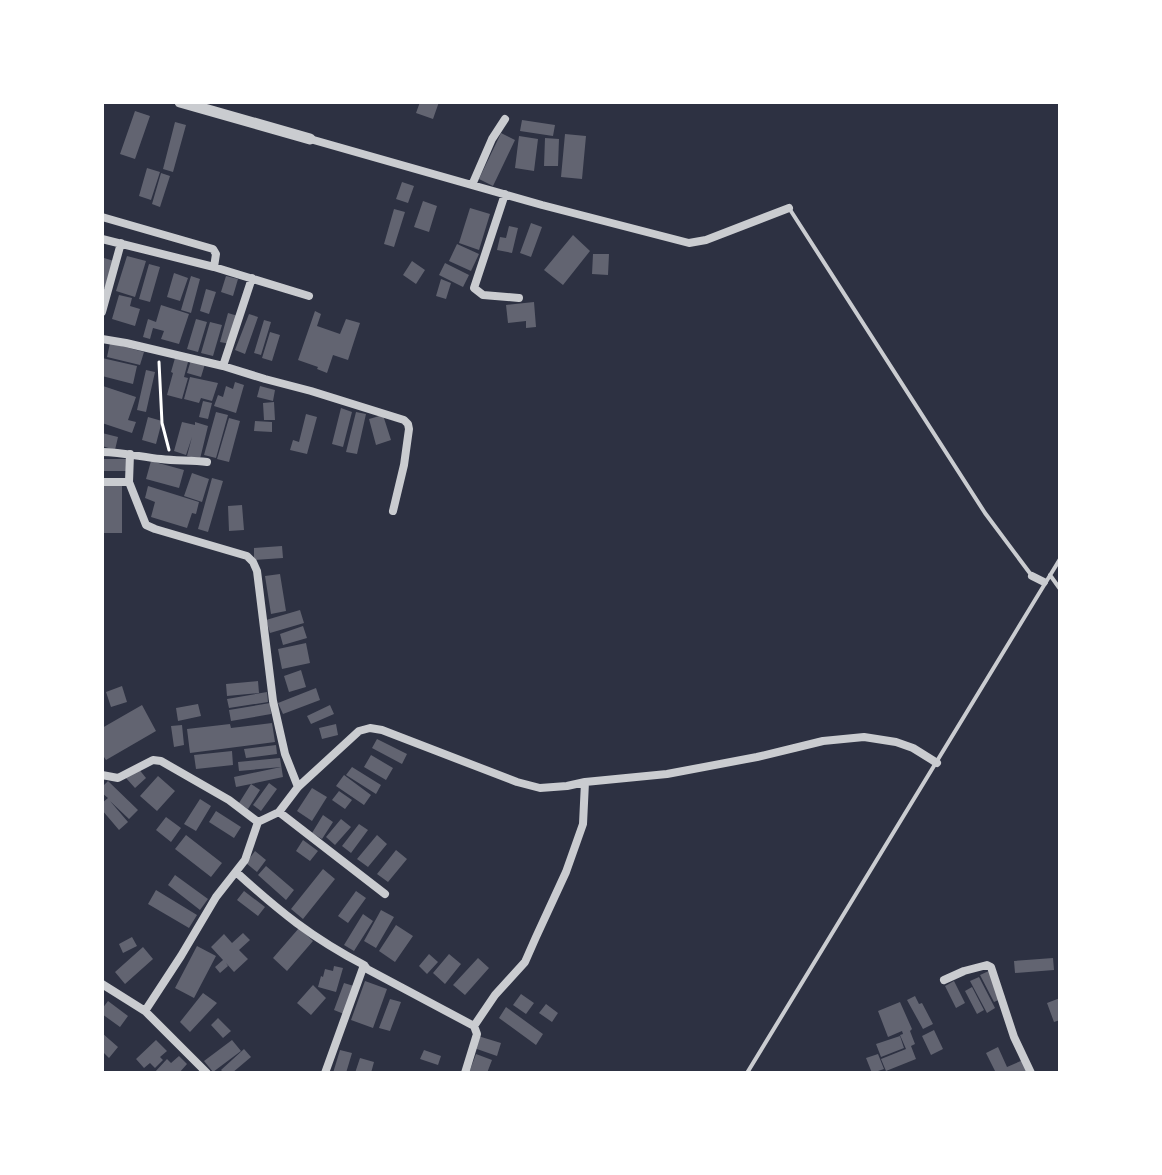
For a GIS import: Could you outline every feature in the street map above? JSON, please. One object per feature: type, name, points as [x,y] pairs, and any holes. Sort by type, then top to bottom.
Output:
[{"type":"street","points":[[180,102],[689,243],[706,240],[789,208]]},
{"type":"street","points":[[472,185],[492,139],[505,119]]},
{"type":"street","points":[[505,194],[474,288],[483,295],[519,298]]},
{"type":"street","points":[[102,217],[213,249],[216,254],[214,267]]},
{"type":"street","points":[[102,239],[214,267],[309,296]]},
{"type":"street","points":[[102,312],[121,243]]},
{"type":"street","points":[[223,366],[252,278]]},
{"type":"street","points":[[102,339],[223,366],[404,420],[409,429],[393,511]]},
{"type":"street","points":[[102,452],[207,462]]},
{"type":"street","points":[[130,454],[129,482],[146,525],[247,556],[253,562],[257,571],[273,701],[285,754],[298,787]]},
{"type":"street","points":[[102,482],[129,482]]},
{"type":"street","points":[[1032,576],[1047,578]]},
{"type":"street","points":[[145,1011],[216,897],[245,860],[258,822],[279,812],[298,787],[359,731],[370,728],[382,730],[540,788],[667,774],[823,741],[864,737],[913,748],[937,763]]},
{"type":"street","points":[[102,775],[118,778],[153,760],[161,761],[229,800],[258,822]]},
{"type":"street","points":[[474,1026],[495,995],[525,962],[566,872],[583,824],[585,782]]},
{"type":"street","points":[[279,812],[385,894]]},
{"type":"street","points":[[236,872],[274,907],[332,949],[474,1026],[477,1034],[465,1073]]},
{"type":"street","points":[[325,1073],[364,965]]},
{"type":"street","points":[[944,980],[964,971],[990,966],[1014,1037],[1031,1073]]},
{"type":"street","points":[[102,984],[145,1011],[207,1073]]},
{"type":"lane","points":[[789,208],[985,513],[1032,576]]},
{"type":"lane","points":[[747,1073],[1060,559]]},
{"type":"lane","points":[[1047,578],[1060,589]]},
{"type":"path","points":[[160,350],[158,370],[162,423],[174,459]]},
{"type":"building","points":[[420,102],[439,102],[433,119],[416,113]]},
{"type":"building","points":[[135,111],[150,116],[135,159],[120,154]]},
{"type":"building","points":[[522,120],[555,125],[553,136],[520,131]]},
{"type":"building","points":[[175,122],[186,125],[173,172],[163,169]]},
{"type":"building","points":[[501,133],[515,140],[493,186],[479,179]]},
{"type":"building","points":[[565,134],[586,136],[582,179],[561,177]]},
{"type":"building","points":[[519,136],[538,139],[534,171],[515,168]]},
{"type":"building","points":[[545,138],[559,139],[558,166],[544,166]]},
{"type":"building","points":[[147,168],[160,172],[151,200],[139,196]]},
{"type":"building","points":[[161,173],[170,176],[160,207],[152,204]]},
{"type":"building","points":[[402,182],[414,186],[408,203],[396,199]]},
{"type":"building","points":[[423,201],[437,206],[429,232],[414,227]]},
{"type":"building","points":[[470,208],[490,214],[479,250],[459,243]]},
{"type":"building","points":[[394,209],[405,212],[394,247],[384,244]]},
{"type":"building","points":[[531,223],[542,227],[531,257],[520,253]]},
{"type":"building","points":[[509,226],[518,228],[512,253],[497,250],[500,237],[506,238]]},
{"type":"building","points":[[573,235],[590,251],[563,285],[544,270]]},
{"type":"building","points":[[457,244],[479,254],[471,271],[449,261]]},
{"type":"building","points":[[593,254],[609,254],[608,275],[592,274]]},
{"type":"building","points":[[127,256],[146,261],[135,297],[116,291]]},
{"type":"building","points":[[104,258],[114,261],[106,289],[102,287]]},
{"type":"building","points":[[412,261],[425,270],[416,284],[403,275]]},
{"type":"building","points":[[445,263],[469,275],[463,287],[439,275]]},
{"type":"building","points":[[149,264],[160,267],[150,302],[139,299]]},
{"type":"building","points":[[174,273],[188,278],[180,301],[167,297]]},
{"type":"building","points":[[191,276],[200,279],[191,313],[181,310]]},
{"type":"building","points":[[226,276],[238,279],[233,296],[221,292]]},
{"type":"building","points":[[441,279],[451,283],[446,299],[436,296]]},
{"type":"building","points":[[206,289],[216,292],[209,314],[200,311]]},
{"type":"building","points":[[119,295],[132,298],[130,306],[140,309],[135,326],[112,319]]},
{"type":"building","points":[[534,302],[536,327],[526,328],[526,321],[508,323],[506,305]]},
{"type":"building","points":[[161,305],[189,314],[179,344],[161,339],[164,331],[153,328],[150,339],[143,337],[148,319],[156,322]]},
{"type":"building","points":[[315,311],[321,314],[317,326],[340,334],[346,319],[360,323],[348,360],[333,355],[327,373],[298,360]]},
{"type":"building","points":[[228,313],[238,316],[230,344],[220,342]]},
{"type":"building","points":[[249,314],[258,317],[245,354],[235,350]]},
{"type":"building","points":[[196,319],[207,322],[198,352],[187,349]]},
{"type":"building","points":[[264,320],[271,322],[261,355],[254,353]]},
{"type":"building","points":[[210,322],[222,325],[213,356],[201,353]]},
{"type":"building","points":[[270,332],[280,335],[272,361],[262,358]]},
{"type":"building","points":[[110,343],[144,352],[140,365],[107,357]]},
{"type":"building","points":[[102,358],[137,366],[133,384],[102,376]]},
{"type":"building","points":[[175,358],[188,362],[184,377],[188,378],[182,399],[167,395]]},
{"type":"building","points":[[191,360],[205,364],[201,377],[187,373]]},
{"type":"building","points":[[146,370],[155,372],[146,412],[137,410]]},
{"type":"building","points":[[190,377],[218,383],[212,401],[201,398],[199,403],[184,399]]},
{"type":"building","points":[[235,382],[244,385],[236,413],[214,406],[218,395],[223,397],[226,386],[233,389]]},
{"type":"building","points":[[103,386],[136,397],[128,420],[136,422],[132,433],[102,423]]},
{"type":"building","points":[[260,386],[275,390],[273,401],[257,397]]},
{"type":"building","points":[[203,401],[212,403],[208,419],[199,417]]},
{"type":"building","points":[[274,402],[275,420],[264,420],[263,403]]},
{"type":"building","points":[[341,408],[352,412],[343,447],[332,444]]},
{"type":"building","points":[[216,412],[228,415],[216,458],[204,455]]},
{"type":"building","points":[[356,412],[366,414],[357,454],[346,452]]},
{"type":"building","points":[[306,414],[317,417],[307,454],[290,450],[293,440],[299,442]]},
{"type":"building","points":[[383,415],[391,440],[376,445],[369,419]]},
{"type":"building","points":[[148,417],[162,421],[156,444],[142,440]]},
{"type":"building","points":[[229,418],[240,421],[229,462],[217,459]]},
{"type":"building","points":[[255,421],[272,422],[272,432],[254,431]]},
{"type":"building","points":[[182,422],[208,426],[200,459],[187,456],[192,437],[186,455],[174,451]]},
{"type":"building","points":[[102,433],[118,437],[115,450],[102,446]]},
{"type":"building","points":[[102,459],[129,459],[129,471],[102,471]]},
{"type":"building","points":[[151,461],[184,470],[179,488],[146,479]]},
{"type":"building","points":[[192,473],[209,479],[202,502],[184,496]]},
{"type":"building","points":[[212,478],[223,481],[208,532],[198,529]]},
{"type":"building","points":[[102,486],[122,486],[122,533],[102,533]]},
{"type":"building","points":[[148,486],[199,502],[187,528],[151,517],[155,502],[145,498]]},
{"type":"building","points":[[242,505],[244,530],[229,531],[228,506]]},
{"type":"building","points":[[282,546],[283,558],[254,560],[254,548]]},
{"type":"building","points":[[280,574],[286,611],[271,614],[265,576]]},
{"type":"building","points":[[300,610],[304,623],[270,633],[266,620]]},
{"type":"building","points":[[303,626],[307,638],[283,645],[280,634]]},
{"type":"building","points":[[306,643],[310,663],[282,669],[278,649]]},
{"type":"building","points":[[301,670],[306,687],[289,692],[284,676]]},
{"type":"building","points":[[258,681],[259,693],[227,696],[226,684]]},
{"type":"building","points":[[122,686],[127,702],[111,707],[106,692]]},
{"type":"building","points":[[316,688],[320,700],[283,714],[278,703]]},
{"type":"building","points":[[267,692],[268,702],[229,708],[227,699]]},
{"type":"building","points":[[270,703],[271,714],[231,721],[229,710]]},
{"type":"building","points":[[198,704],[201,716],[178,721],[176,708]]},
{"type":"building","points":[[142,705],[156,731],[106,760],[102,754],[102,728]]},
{"type":"building","points":[[330,705],[334,714],[311,724],[307,716]]},
{"type":"building","points":[[272,723],[275,742],[190,753],[187,729]]},
{"type":"building","points":[[336,724],[338,735],[322,739],[319,728]]},
{"type":"building","points":[[182,725],[184,745],[174,747],[171,726]]},
{"type":"building","points":[[377,739],[407,754],[402,764],[372,748]]},
{"type":"building","points":[[276,745],[277,754],[246,758],[244,749]]},
{"type":"building","points":[[232,751],[233,765],[196,769],[194,755]]},
{"type":"building","points":[[371,755],[393,768],[386,780],[364,767]]},
{"type":"building","points":[[280,758],[283,777],[236,787],[234,777],[281,767],[239,771],[238,762]]},
{"type":"building","points":[[352,767],[381,785],[376,794],[346,775]]},
{"type":"building","points":[[138,768],[146,778],[135,788],[126,778]]},
{"type":"building","points":[[344,775],[371,795],[364,805],[336,786]]},
{"type":"building","points":[[158,776],[175,791],[157,811],[140,796]]},
{"type":"building","points":[[108,781],[138,810],[129,819],[110,801],[128,822],[119,830],[102,810],[102,803],[108,798],[102,793],[102,787]]},
{"type":"building","points":[[269,783],[277,789],[261,811],[253,805]]},
{"type":"building","points":[[251,784],[260,790],[248,809],[239,803]]},
{"type":"building","points":[[312,788],[327,797],[312,821],[297,811]]},
{"type":"building","points":[[339,791],[352,800],[345,809],[332,800]]},
{"type":"building","points":[[200,799],[211,806],[196,831],[184,824]]},
{"type":"building","points":[[216,811],[241,827],[234,838],[209,822]]},
{"type":"building","points":[[323,815],[333,822],[322,839],[312,833]]},
{"type":"building","points":[[166,817],[181,828],[171,842],[156,830]]},
{"type":"building","points":[[341,819],[351,827],[335,845],[326,837]]},
{"type":"building","points":[[359,824],[368,830],[351,853],[342,846]]},
{"type":"building","points":[[186,835],[222,863],[211,877],[175,849]]},
{"type":"building","points":[[377,835],[387,844],[368,867],[357,859]]},
{"type":"building","points":[[303,840],[318,851],[310,861],[296,851]]},
{"type":"building","points":[[396,850],[407,859],[388,882],[377,874]]},
{"type":"building","points":[[255,851],[266,860],[257,872],[246,863]]},
{"type":"building","points":[[266,866],[294,890],[286,900],[258,875]]},
{"type":"building","points":[[323,869],[335,879],[303,919],[291,909]]},
{"type":"building","points":[[175,875],[208,899],[200,910],[168,885]]},
{"type":"building","points":[[156,890],[197,915],[189,928],[148,904]]},
{"type":"building","points":[[244,891],[265,907],[258,916],[237,900]]},
{"type":"building","points":[[356,891],[366,898],[348,923],[338,916]]},
{"type":"building","points":[[381,910],[394,917],[376,948],[364,941]]},
{"type":"building","points":[[363,914],[373,921],[354,951],[344,945]]},
{"type":"building","points":[[396,925],[413,936],[395,962],[379,951]]},
{"type":"building","points":[[299,928],[313,941],[287,971],[273,958]]},
{"type":"building","points":[[243,933],[250,940],[239,950],[248,959],[234,972],[226,963],[228,966],[220,973],[215,967],[223,960],[211,947],[224,934],[232,943]]},
{"type":"building","points":[[132,937],[137,946],[123,953],[119,944]]},
{"type":"building","points":[[197,946],[216,956],[194,998],[175,988]]},
{"type":"building","points":[[143,947],[153,959],[125,984],[115,972]]},
{"type":"building","points":[[429,954],[438,962],[427,974],[419,966]]},
{"type":"building","points":[[449,954],[461,964],[445,984],[433,973]]},
{"type":"building","points":[[478,958],[489,968],[465,995],[453,985]]},
{"type":"building","points":[[1053,958],[1054,970],[1015,973],[1014,961]]},
{"type":"building","points":[[334,966],[343,968],[336,992],[318,987],[325,969],[333,971]]},
{"type":"building","points":[[991,970],[1005,997],[994,1002],[980,975]]},
{"type":"building","points":[[979,977],[995,1008],[987,1013],[970,981]]},
{"type":"building","points":[[365,981],[387,989],[373,1028],[351,1020]]},
{"type":"building","points":[[954,981],[965,1003],[956,1008],[945,986]]},
{"type":"building","points":[[344,983],[357,987],[344,1014],[334,1010]]},
{"type":"building","points":[[313,985],[326,998],[311,1015],[297,1003]]},
{"type":"building","points":[[972,987],[984,1010],[977,1014],[965,991]]},
{"type":"building","points":[[203,993],[217,1003],[190,1032],[180,1022]]},
{"type":"building","points":[[521,994],[534,1003],[526,1014],[513,1005]]},
{"type":"building","points":[[915,996],[933,1024],[923,1029],[907,1000]]},
{"type":"building","points":[[1060,998],[1060,1020],[1054,1022],[1047,1003]]},
{"type":"building","points":[[390,999],[401,1002],[390,1031],[379,1028]]},
{"type":"building","points":[[108,1001],[128,1016],[120,1027],[102,1014]]},
{"type":"building","points":[[900,1002],[912,1029],[915,1044],[911,1046],[916,1059],[886,1071],[881,1059],[906,1049],[900,1035],[902,1031],[888,1037],[878,1011]]},
{"type":"building","points":[[546,1004],[558,1013],[552,1022],[539,1013]]},
{"type":"building","points":[[506,1007],[543,1034],[536,1045],[499,1018]]},
{"type":"building","points":[[218,1018],[231,1031],[223,1038],[211,1025]]},
{"type":"building","points":[[934,1030],[943,1049],[931,1055],[922,1036]]},
{"type":"building","points":[[102,1033],[118,1047],[109,1058],[102,1051]]},
{"type":"building","points":[[478,1036],[501,1043],[497,1056],[474,1048]]},
{"type":"building","points":[[900,1036],[904,1048],[881,1057],[876,1044]]},
{"type":"building","points":[[156,1040],[167,1051],[155,1068],[150,1063],[144,1068],[136,1059]]},
{"type":"building","points":[[232,1040],[241,1051],[213,1072],[204,1061]]},
{"type":"building","points":[[998,1047],[1007,1067],[1023,1060],[1029,1073],[996,1073],[986,1053]]},
{"type":"building","points":[[244,1049],[251,1057],[232,1073],[224,1073],[221,1070]]},
{"type":"building","points":[[340,1050],[352,1053],[346,1073],[333,1073]]},
{"type":"building","points":[[424,1050],[441,1056],[438,1065],[420,1059]]},
{"type":"building","points":[[476,1054],[492,1060],[487,1073],[469,1073]]},
{"type":"building","points":[[878,1054],[884,1069],[872,1073],[866,1058]]},
{"type":"building","points":[[179,1056],[187,1064],[179,1073],[154,1073],[167,1059],[171,1063]]},
{"type":"building","points":[[360,1058],[374,1062],[371,1073],[355,1073]]}]
